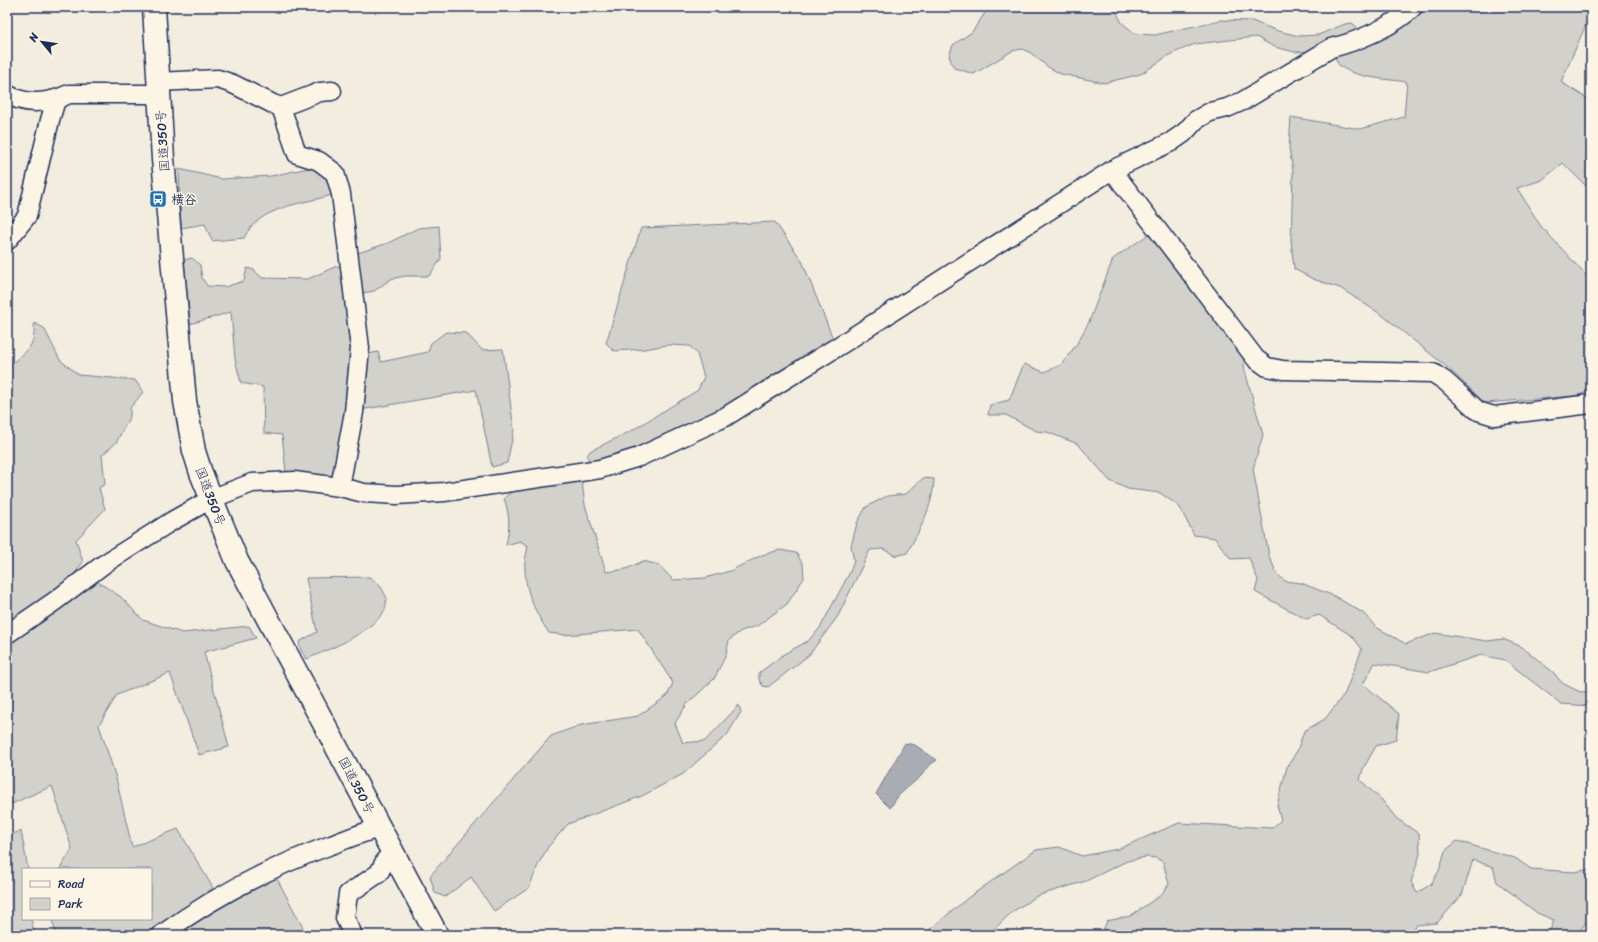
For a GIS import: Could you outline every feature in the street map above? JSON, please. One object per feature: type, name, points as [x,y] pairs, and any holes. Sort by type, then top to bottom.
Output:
[{"type":"highway","name":"国道350号","points":[[154,7],[163,166],[185,401],[194,451],[211,499],[237,561],[394,854],[432,933]]},
{"type":"street","points":[[7,634],[104,564],[211,499],[252,483],[294,481],[340,487],[364,493],[397,495],[444,492],[600,469],[639,457],[725,417],[845,342],[1112,170],[1172,142],[1196,120],[1210,112],[1228,108],[1243,101],[1331,48],[1347,44],[1371,34],[1413,7]]},
{"type":"street","points":[[7,94],[29,102],[56,100],[69,94],[158,88],[218,79],[233,84],[281,107],[320,92],[332,91]]},
{"type":"street","points":[[7,241],[27,216],[56,100]]},
{"type":"street","points":[[281,107],[297,154],[319,161],[335,173],[341,194],[360,348],[354,412],[340,487]]},
{"type":"street","points":[[1112,170],[1256,360],[1267,367],[1283,370],[1433,373],[1445,381],[1478,411],[1494,416],[1591,404]]},
{"type":"street","points":[[161,935],[213,900],[270,870],[318,850],[380,828]]},
{"type":"street","points":[[354,935],[345,918],[348,894],[379,874],[386,859],[394,854]]},
{"type":"green space","points":[[989,7],[1114,7],[1122,23],[1136,34],[1155,35],[1221,20],[1252,21],[1278,31],[1299,36],[1318,35],[1345,24],[1352,23],[1357,27],[1358,32],[1312,51],[1295,52],[1274,47],[1256,37],[1195,44],[1169,55],[1141,74],[1104,83],[1061,74],[1048,67],[1031,53],[1022,49],[1012,51],[974,74],[954,68],[949,56],[953,45],[972,32]]},
{"type":"green space","points":[[1424,7],[1591,7],[1591,13],[1561,82],[1591,101],[1591,191],[1563,163],[1542,180],[1517,188],[1540,225],[1591,281],[1591,391],[1574,396],[1485,403],[1447,367],[1382,315],[1340,288],[1313,279],[1294,269],[1291,240],[1293,171],[1289,148],[1291,117],[1360,129],[1404,117],[1407,82],[1353,73],[1339,65],[1335,56],[1398,29]]},
{"type":"green space","points":[[313,167],[325,175],[331,185],[332,195],[295,204],[271,213],[260,219],[251,227],[244,238],[212,241],[205,224],[181,228],[179,169],[222,179],[271,176]]},
{"type":"green space","points":[[775,222],[802,261],[833,339],[761,385],[688,426],[625,453],[590,463],[587,456],[590,451],[631,431],[698,390],[704,377],[697,354],[690,346],[668,345],[644,349],[614,351],[606,343],[641,228]]},
{"type":"green space","points":[[439,226],[441,259],[429,276],[405,276],[391,279],[374,291],[362,293],[355,254],[388,243],[418,228]]},
{"type":"green space","points":[[1149,234],[1243,357],[1245,371],[1263,435],[1253,469],[1269,556],[1277,574],[1285,581],[1301,583],[1334,596],[1363,613],[1376,627],[1406,644],[1435,633],[1487,641],[1503,639],[1522,647],[1554,673],[1562,683],[1580,692],[1591,691],[1591,706],[1561,704],[1505,660],[1481,655],[1429,672],[1375,663],[1363,684],[1399,714],[1396,740],[1376,746],[1363,769],[1360,780],[1382,800],[1396,818],[1419,834],[1420,854],[1411,882],[1417,893],[1431,884],[1439,871],[1445,851],[1457,841],[1515,858],[1531,869],[1574,872],[1591,869],[1591,915],[1577,935],[1548,935],[1554,920],[1537,913],[1497,882],[1493,867],[1473,860],[1462,895],[1437,923],[1417,925],[1406,935],[1101,935],[1107,921],[1130,916],[1161,895],[1169,884],[1163,862],[1156,858],[1146,857],[1127,861],[1086,881],[1037,896],[1012,912],[988,935],[923,935],[969,897],[1036,850],[1059,847],[1082,856],[1118,849],[1179,823],[1272,828],[1281,820],[1277,805],[1287,767],[1297,751],[1304,731],[1325,719],[1345,693],[1362,649],[1352,636],[1319,615],[1306,619],[1255,592],[1258,580],[1249,558],[1231,559],[1215,538],[1194,535],[1179,506],[1160,493],[1128,489],[1110,481],[1078,444],[1047,432],[1036,431],[1006,415],[988,415],[990,405],[1009,400],[1024,364],[1044,372],[1061,365],[1076,345],[1089,322],[1113,259]]},
{"type":"green space","points":[[192,258],[200,265],[202,278],[207,286],[225,287],[244,281],[247,268],[254,270],[262,278],[308,279],[337,266],[343,267],[354,352],[335,480],[286,473],[282,435],[264,433],[263,387],[241,383],[235,359],[231,312],[190,324],[184,260]]},
{"type":"green space","points":[[34,323],[44,328],[60,360],[79,375],[135,380],[143,392],[130,408],[130,416],[116,443],[102,455],[105,484],[99,488],[105,509],[76,540],[83,562],[68,583],[7,624],[7,419],[9,417],[7,410],[7,367],[28,349],[33,339]]},
{"type":"green space","points":[[446,332],[466,333],[482,350],[503,349],[514,430],[507,463],[492,467],[476,390],[360,410],[363,355],[378,352],[381,362],[428,352],[431,343]]},
{"type":"green space","points":[[923,478],[934,479],[931,499],[925,518],[907,553],[896,556],[883,549],[870,550],[838,616],[809,655],[768,687],[763,686],[759,680],[759,673],[784,654],[808,641],[820,628],[850,572],[854,561],[851,546],[857,523],[866,507],[887,496],[906,494]]},
{"type":"green space","points":[[571,479],[582,482],[585,505],[606,572],[626,569],[643,561],[659,565],[673,580],[705,578],[730,571],[762,555],[780,550],[796,553],[803,564],[804,578],[787,604],[757,626],[741,631],[729,640],[726,655],[714,679],[687,704],[675,723],[683,743],[705,741],[739,705],[741,712],[727,735],[683,774],[642,796],[568,824],[548,847],[538,865],[529,888],[494,911],[471,877],[445,897],[435,893],[430,876],[551,736],[581,725],[638,716],[667,696],[673,683],[638,629],[564,635],[549,633],[532,602],[525,577],[525,563],[528,546],[520,541],[506,545],[509,521],[504,498],[514,490]]},
{"type":"green space","points":[[370,577],[381,587],[387,598],[384,612],[376,621],[358,634],[307,659],[301,651],[299,642],[317,632],[306,578]]},
{"type":"green space","points":[[98,582],[121,597],[143,620],[182,633],[249,626],[256,638],[204,652],[229,747],[199,755],[170,673],[117,695],[99,725],[116,778],[132,847],[178,829],[213,888],[147,935],[56,935],[52,920],[152,920],[152,868],[61,868],[72,849],[52,786],[7,806],[7,642]]},
{"type":"green space","points":[[7,827],[10,835],[21,831],[28,868],[22,868],[22,920],[31,920],[35,935],[7,935]]},
{"type":"green space","points":[[275,875],[307,935],[178,935],[225,903]]},
{"type":"shaded area","points":[[905,743],[915,745],[937,760],[899,795],[890,808],[876,794]]},
{"type":"place","name":"横谷","points":[[158,199]]}]
